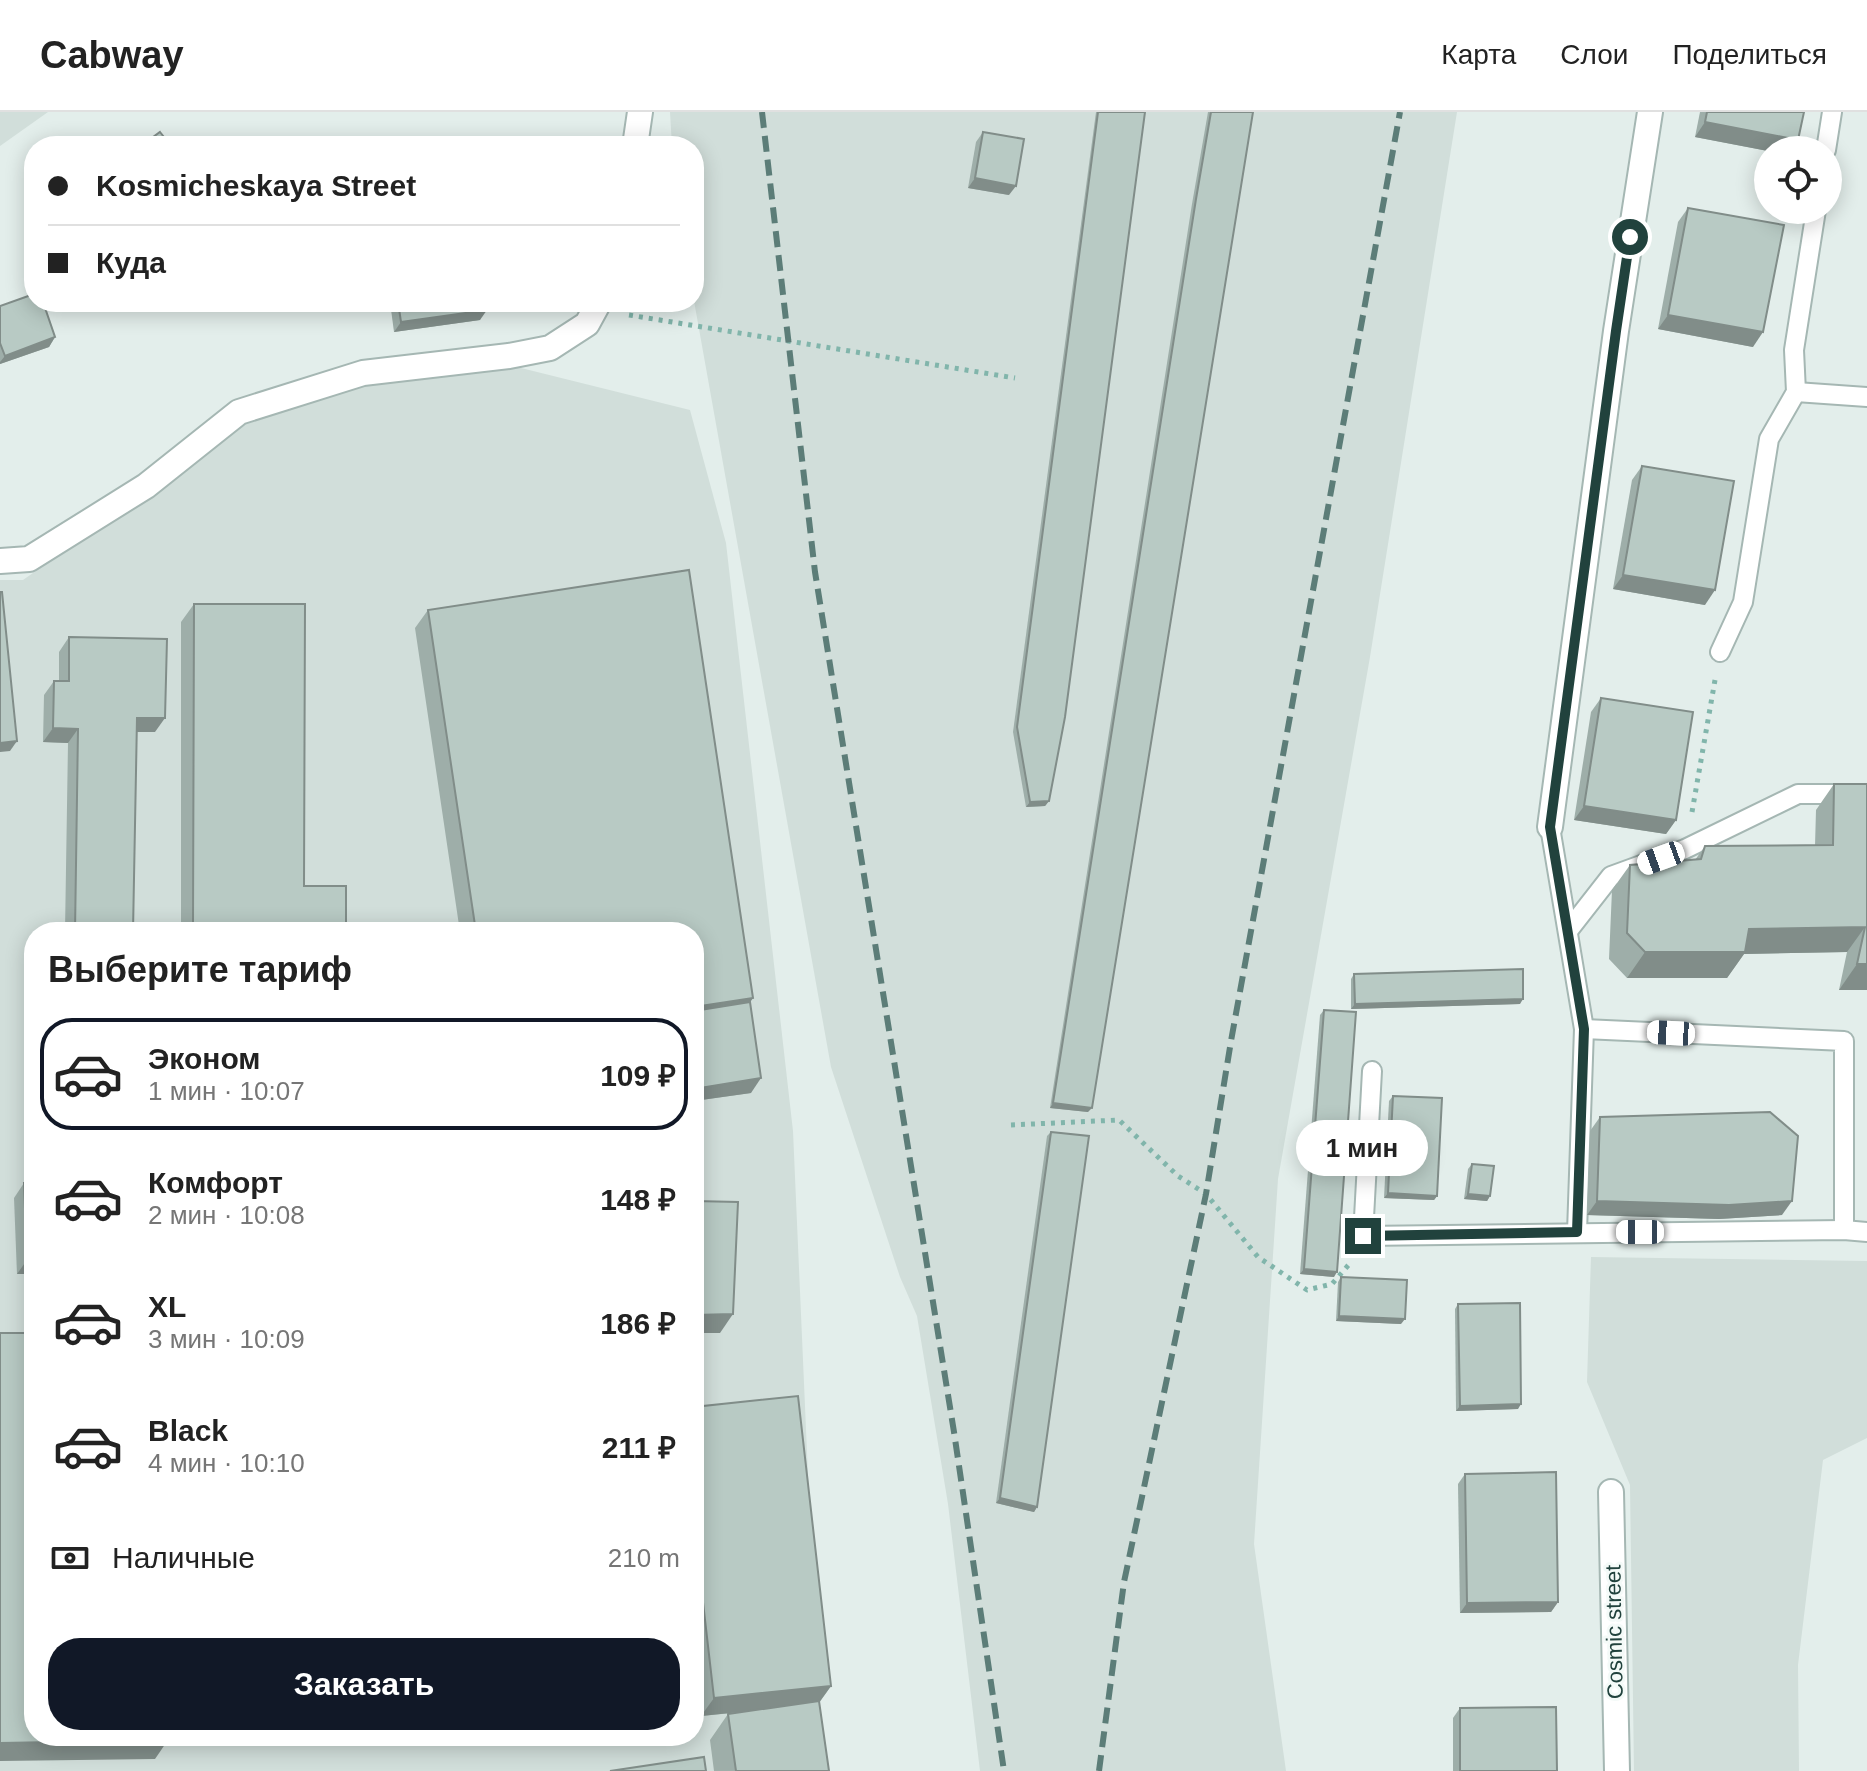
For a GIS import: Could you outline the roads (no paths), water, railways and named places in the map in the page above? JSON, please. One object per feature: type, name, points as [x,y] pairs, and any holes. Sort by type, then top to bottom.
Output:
[{"type":"street","points":[[636,136],[640,112]]},
{"type":"street","points":[[1550,827],[1616,331],[1650,112]]},
{"type":"street","points":[[0,561],[29,559],[146,486],[239,412],[363,373],[509,356],[550,348],[587,324],[594,312]]},
{"type":"street","name":"Cosmic street","points":[[1611,1492],[1617,1771]]},
{"type":"lane","points":[[1828,136],[1832,112]]},
{"type":"lane","points":[[1720,652],[1743,602],[1769,439],[1796,392],[1794,350],[1814,224]]},
{"type":"lane","points":[[1796,392],[1867,397]]},
{"type":"lane","points":[[1568,931],[1611,876],[1685,849],[1798,794],[1867,794]]},
{"type":"lane","points":[[1550,827],[1584,1029],[1577,1232]]},
{"type":"lane","points":[[1584,1029],[1844,1041],[1844,1230]]},
{"type":"lane","points":[[1372,1071],[1363,1236],[1867,1232]]},
{"type":"railway","points":[[762,112],[815,572],[954,1432],[1004,1771]]},
{"type":"railway","points":[[1099,1771],[1124,1582],[1206,1194],[1400,112]]}]
